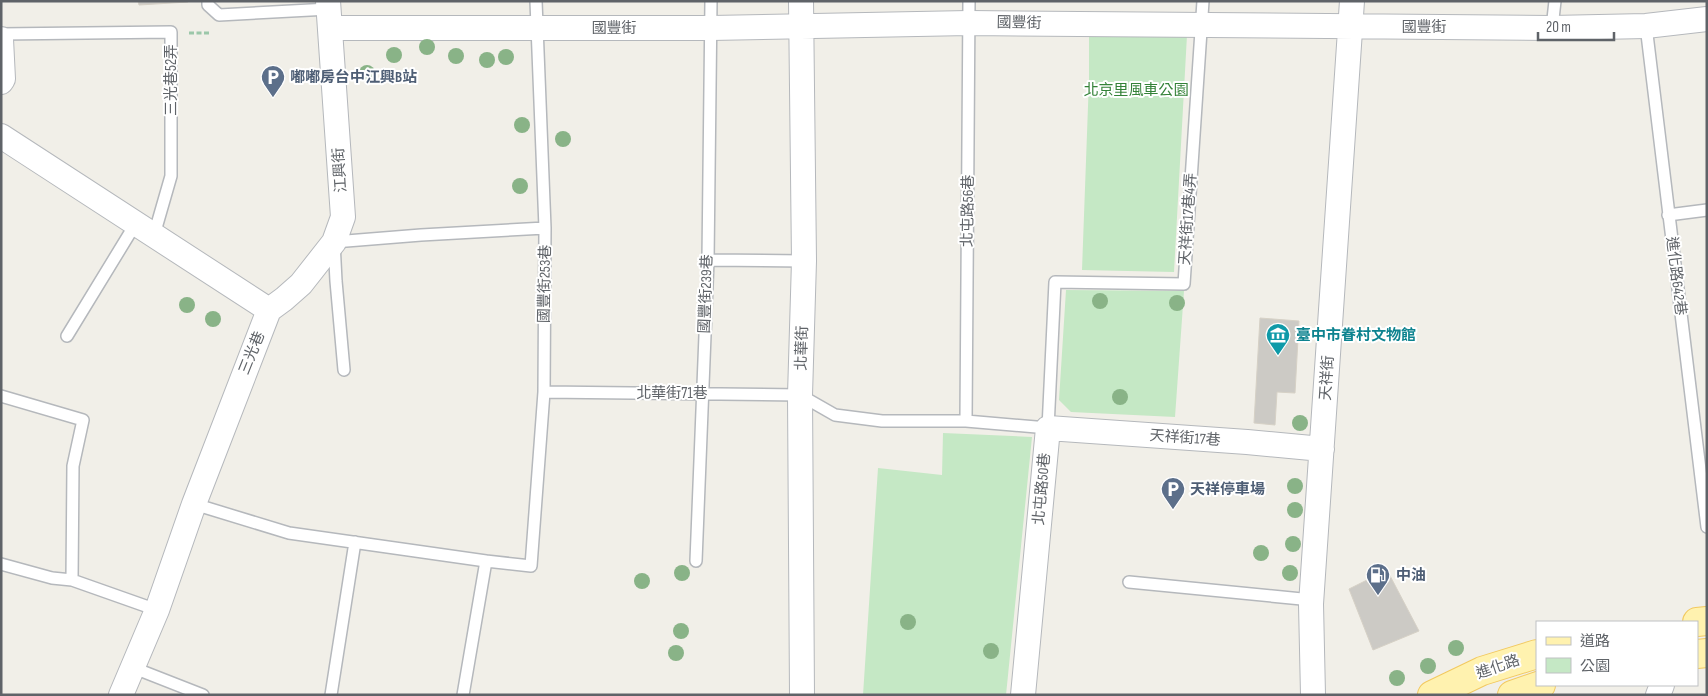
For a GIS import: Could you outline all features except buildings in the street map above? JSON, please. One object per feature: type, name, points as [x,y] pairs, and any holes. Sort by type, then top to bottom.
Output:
[{"type":"main road","name":"進化路","points":[[1432,695],[1482,672],[1536,654]]},
{"type":"main road","name":"進化路","points":[[1512,695],[1538,686]]},
{"type":"street","name":"北華街","points":[[801,1],[804,261],[800,395],[802,695]]},
{"type":"street","name":"天祥街","points":[[1313,695],[1312,600],[1352,1]]},
{"type":"street","name":"國豐街","points":[[329,13],[537,27],[710,28],[801,26],[969,12],[1201,25],[1552,28],[1646,26],[1707,19]]},
{"type":"street","name":"江興街","points":[[269,310],[284,300],[301,284],[334,242],[343,217],[329,13]]},
{"type":"street","points":[[1,39],[3,79],[1,82]]},
{"type":"street","points":[[1,136],[269,310]]},
{"type":"street","name":"三光巷","points":[[121,695],[157,610],[194,504],[269,310]]},
{"type":"street","name":"天祥街17巷","points":[[1048,428],[1247,442],[1322,450]]},
{"type":"street","name":"北屯路50巷","points":[[1023,695],[1048,428]]},
{"type":"lane","points":[[208,1],[208,4],[219,15],[329,13]]},
{"type":"lane","name":"國豐街253巷","points":[[486,562],[531,566],[544,392],[545,228],[536,1]]},
{"type":"lane","name":"國豐街239巷","points":[[696,561],[708,260],[711,1]]},
{"type":"lane","points":[[1201,25],[1202,1]]},
{"type":"lane","points":[[1552,28],[1555,1]]},
{"type":"lane","name":"北屯路56巷","points":[[966,421],[969,12]]},
{"type":"lane","name":"天祥街17巷4弄","points":[[1055,282],[1184,284],[1201,25]]},
{"type":"lane","name":"進化路642巷","points":[[1646,26],[1707,527]]},
{"type":"lane","name":"三光巷52弄","points":[[1,34],[171,32],[171,176],[145,229],[68,336]]},
{"type":"lane","points":[[1668,215],[1707,210]]},
{"type":"lane","points":[[344,370],[334,242],[545,228]]},
{"type":"lane","points":[[708,260],[804,261]]},
{"type":"lane","name":"北屯路50巷","points":[[1048,428],[1055,282]]},
{"type":"lane","name":"北華街71巷","points":[[544,392],[800,395]]},
{"type":"lane","points":[[800,395],[835,415],[882,420],[966,421],[1048,428]]},
{"type":"lane","points":[[1,396],[83,420],[73,466],[72,580]]},
{"type":"lane","points":[[194,504],[289,533],[486,562],[462,695]]},
{"type":"lane","points":[[331,695],[354,542]]},
{"type":"lane","points":[[1,564],[52,578],[72,580],[157,610]]},
{"type":"lane","points":[[1129,582],[1312,600]]},
{"type":"lane","points":[[134,668],[204,695]]},
{"type":"path","points":[[171,32],[218,33],[219,15]]},
{"type":"green space","name":"北京里風車公園","points":[[1089,32],[1187,35],[1174,272],[1082,270]]},
{"type":"green space","points":[[1066,290],[1184,291],[1175,417],[1071,412],[1059,400]]},
{"type":"green space","points":[[943,433],[1032,437],[1006,695],[863,695],[878,468],[942,475]]},
{"type":"place","name":"嘟嘟房台中江興B站","points":[[273,98]]},
{"type":"place","name":"臺中市眷村文物館","points":[[1278,356]]},
{"type":"place","name":"天祥停車場","points":[[1173,510]]},
{"type":"place","name":"中油","points":[[1378,596]]}]
